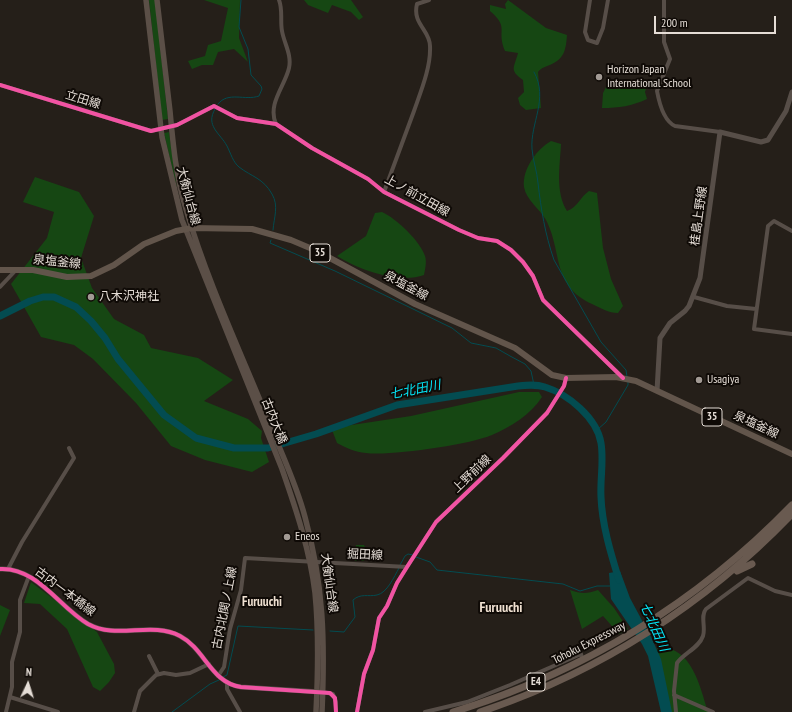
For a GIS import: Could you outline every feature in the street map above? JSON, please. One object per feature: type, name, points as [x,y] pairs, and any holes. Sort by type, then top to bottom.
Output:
[{"type":"highway","name":"Tohoku Expressway","points":[[671,613],[738,557],[792,505]]},
{"type":"highway","name":"Tohoku Expressway","points":[[480,712],[546,687],[616,647],[671,613],[691,603],[742,562],[792,514]]},
{"type":"highway","points":[[691,603],[744,566],[752,564]]},
{"type":"highway","name":"Tohoku Expressway","points":[[453,712],[536,682],[616,647]]},
{"type":"main road","name":"大衡仙台線","points":[[146,0],[161,129],[173,190],[185,228],[252,387]]},
{"type":"main road","name":"大衡仙台線","points":[[157,0],[180,188],[192,228],[252,387]]},
{"type":"main road","name":"泉塩釜線","points":[[0,270],[43,272],[67,277],[91,276],[114,265],[144,244],[185,228],[252,229],[291,240],[317,251],[443,318],[515,348],[552,375],[566,378],[627,379],[792,454]]},
{"type":"main road","name":"古内大橋","points":[[252,387],[282,462]]},
{"type":"main road","name":"大衡仙台線","points":[[282,462],[305,516],[315,592],[322,712]]},
{"type":"main road","name":"大衡仙台線","points":[[316,712],[320,692]]},
{"type":"street","points":[[276,124],[274,119],[276,98],[289,68],[290,62],[282,31],[279,0]]},
{"type":"street","points":[[384,192],[422,88],[428,65],[430,46],[429,40],[417,20],[415,10],[417,4],[429,0]]},
{"type":"street","points":[[590,0],[585,32],[588,40],[597,43],[603,28],[608,0]]},
{"type":"street","points":[[664,0],[664,42],[670,59],[658,84],[657,91],[670,124],[720,132],[761,142],[768,140],[786,111],[792,92]]},
{"type":"street","name":"立田線","points":[[0,85],[151,131],[161,129]]},
{"type":"street","name":"上ノ前立田線","points":[[161,129],[172,127],[214,106],[237,118],[276,124],[312,148],[368,179],[384,192],[459,230],[478,238],[497,241],[511,250],[524,262],[533,276],[543,300],[627,379]]},
{"type":"street","name":"桂島上野線","points":[[657,392],[660,338],[670,324],[685,312],[694,297],[702,268],[720,132]]},
{"type":"street","points":[[792,231],[774,221],[770,223],[754,329],[792,334]]},
{"type":"street","points":[[0,287],[16,270]]},
{"type":"street","points":[[694,297],[727,306],[756,309]]},
{"type":"street","name":"上野前線","points":[[405,567],[416,554],[436,522],[503,458],[547,412],[564,386],[566,378]]},
{"type":"street","points":[[8,569],[22,542],[74,458],[69,448]]},
{"type":"street","name":"古内北関ノ上線","points":[[222,680],[230,629],[241,590],[245,558],[312,562]]},
{"type":"street","name":"掘田線","points":[[312,562],[405,567]]},
{"type":"street","points":[[357,712],[364,674],[372,650],[379,618],[388,606],[405,567]]},
{"type":"street","name":"古内一本橋線","points":[[0,570],[8,569],[29,576],[87,623],[105,629],[160,630],[173,633],[193,645],[222,680]]},
{"type":"street","points":[[6,712],[10,697],[11,669],[20,632],[20,600],[29,576]]},
{"type":"street","points":[[676,712],[674,695],[677,663],[699,643],[703,637],[703,615],[706,609],[748,578],[791,597]]},
{"type":"street","points":[[425,712],[474,699],[581,654],[582,658]]},
{"type":"street","points":[[149,656],[158,674]]},
{"type":"street","points":[[134,712],[142,688],[158,674],[190,673],[209,664]]},
{"type":"street","points":[[222,680],[241,688],[333,694],[336,702],[336,712]]},
{"type":"street","points":[[222,680],[240,712]]},
{"type":"street","points":[[674,695],[713,712]]},
{"type":"street","points":[[10,697],[58,712]]},
{"type":"green space","points":[[149,0],[155,0],[168,119],[162,120]]},
{"type":"green space","points":[[204,0],[240,0],[239,38],[248,62],[234,49],[218,52],[213,65],[202,65],[192,69],[188,61],[205,56],[208,45],[221,41],[228,8]]},
{"type":"green space","points":[[304,0],[351,0],[363,17],[359,20],[351,12],[332,5],[328,13],[308,5]]},
{"type":"green space","points":[[508,0],[546,28],[567,35],[564,52],[560,59],[538,72],[541,108],[526,110],[520,105],[518,98],[524,92],[523,80],[514,71],[514,65],[518,53],[505,51],[500,21],[490,11],[490,5],[506,9],[505,4]]},
{"type":"green space","points":[[608,83],[648,83],[645,92],[647,99],[625,106],[602,108],[603,93]]},
{"type":"green space","points":[[169,132],[177,189],[164,133]]},
{"type":"green space","points":[[551,141],[561,144],[559,178],[563,204],[567,211],[574,207],[589,191],[597,193],[603,248],[611,279],[623,306],[618,313],[601,309],[579,296],[570,288],[560,267],[555,244],[546,220],[525,192],[524,180],[528,167],[536,154]]},
{"type":"green space","points":[[35,177],[79,192],[94,216],[81,258],[92,288],[114,319],[144,335],[151,348],[198,358],[233,380],[204,401],[248,419],[262,431],[261,438],[269,462],[252,472],[205,460],[171,446],[136,403],[93,359],[74,345],[41,337],[11,284],[47,238],[54,212],[23,202]]},
{"type":"green space","points":[[382,212],[401,225],[413,237],[422,250],[426,258],[424,275],[403,278],[391,277],[368,271],[337,256],[366,236],[375,213]]},
{"type":"green space","points":[[519,392],[539,392],[542,397],[532,409],[506,428],[481,439],[448,446],[393,453],[358,452],[337,443],[332,430],[332,428],[411,416]]},
{"type":"green space","points":[[356,545],[364,545],[368,554],[367,559],[363,561],[355,561],[353,556]]},
{"type":"green space","points":[[31,582],[97,632],[114,664],[115,673],[100,691],[93,687],[67,629],[40,604],[24,603]]},
{"type":"green space","points":[[570,590],[584,593],[598,590],[614,608],[628,629],[619,634],[603,616],[582,629]]},
{"type":"green space","points":[[0,605],[10,610],[0,636]]},
{"type":"green space","points":[[658,647],[670,648],[679,653],[687,661],[698,680],[708,712],[664,712],[655,653]]},
{"type":"water","points":[[620,571],[630,598],[661,659],[672,712],[661,712],[648,656],[642,644],[611,599],[609,573]]},
{"type":"waterway","points":[[218,104],[222,100],[232,97],[248,98],[259,96],[262,89],[251,75],[248,49],[239,27],[241,0]]},
{"type":"waterway","points":[[534,72],[540,92],[538,111],[532,139],[532,149],[548,241],[554,260],[601,342],[626,370],[627,377]]},
{"type":"waterway","points":[[215,109],[212,115],[213,125],[227,146],[235,163],[265,184],[274,198],[276,212],[273,230]]},
{"type":"waterway","points":[[271,240],[270,243],[335,271],[452,328],[471,343],[496,348],[525,364],[531,371],[534,385]]},
{"type":"waterway","name":"七北田川","points":[[0,316],[30,301],[43,297],[54,297],[76,307],[91,321],[105,338],[118,359],[164,415],[196,438],[234,448],[268,448],[316,434],[397,405],[525,385],[538,385],[554,390],[572,401],[580,408],[588,416],[598,434],[602,450],[601,490],[603,518],[610,550],[619,580]]},
{"type":"waterway","points":[[597,430],[606,422],[628,385],[628,382]]},
{"type":"waterway","points":[[400,565],[405,556],[408,554],[413,555]]},
{"type":"waterway","points":[[416,557],[430,562],[437,570],[563,584],[580,591],[597,586],[610,586]]},
{"type":"waterway","points":[[330,631],[344,632],[355,617],[353,600],[362,596],[374,596],[381,594],[390,584],[399,568]]},
{"type":"waterway","points":[[223,677],[227,675],[238,626],[313,630]]},
{"type":"waterway","points":[[172,712],[210,684],[219,680]]},
{"type":"cycle path","points":[[0,85],[151,131],[177,125],[214,106],[237,118],[276,124],[312,148],[368,179],[384,192],[459,230],[478,238],[497,241],[511,250],[523,262],[533,276],[543,300],[623,378]]},
{"type":"cycle path","points":[[357,712],[364,674],[373,650],[379,618],[387,606],[397,583],[407,567],[436,522],[503,458],[547,413],[564,386],[566,378]]},
{"type":"cycle path","points":[[0,569],[13,570],[25,574],[47,589],[77,617],[88,624],[111,631],[157,630],[169,632],[180,636],[189,642],[215,673],[231,684],[241,687],[330,693],[335,698],[336,712]]},
{"type":"place","name":"Horizon Japan International School","points":[[599,77]]},
{"type":"place","name":"八木沢神社","points":[[91,297]]},
{"type":"place","name":"Usagiya","points":[[699,380]]},
{"type":"place","name":"Eneos","points":[[287,537]]},
{"type":"district","name":"Furuuchi","points":[[262,602]]},
{"type":"district","name":"Furuuchi","points":[[501,608]]}]
